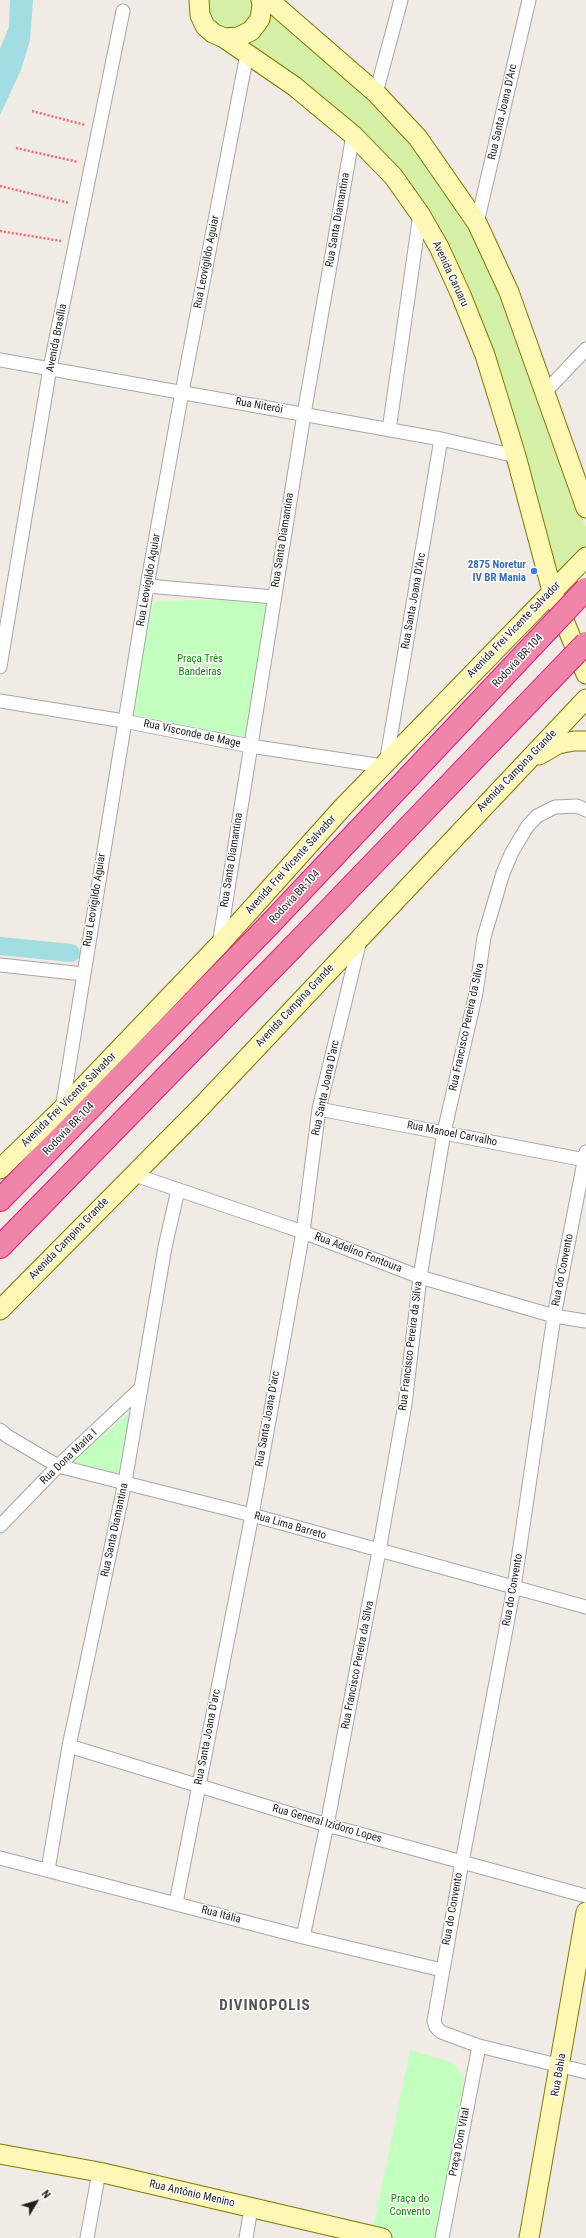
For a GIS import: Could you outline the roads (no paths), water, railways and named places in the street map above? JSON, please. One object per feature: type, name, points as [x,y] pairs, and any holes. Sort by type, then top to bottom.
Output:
[{"type":"highway","name":"Rodovia BR-104","points":[[0,1200],[270,924],[586,589]]},
{"type":"highway","points":[[0,1247],[294,946],[586,643]]},
{"type":"main road","name":"Avenida Caruaru","points":[[199,0],[200,15],[205,26],[213,33],[224,38],[294,86],[353,135],[393,176],[420,214],[452,275],[483,349],[516,456],[552,591],[586,674]]},
{"type":"main road","points":[[224,38],[238,37],[251,31],[260,19],[262,5],[261,0]]},
{"type":"main road","points":[[269,0],[376,93],[418,138],[477,223],[509,292],[546,391],[586,508]]},
{"type":"main road","name":"Avenida Frei Vicente Salvador","points":[[0,1169],[62,1109],[219,946],[343,807],[584,559]]},
{"type":"main road","name":"Avenida Campina Grande","points":[[0,1310],[132,1174],[197,1111],[361,935],[586,699]]},
{"type":"main road","points":[[527,761],[558,744],[586,741]]},
{"type":"main road","name":"Rua Bahia","points":[[529,2238],[586,1912]]},
{"type":"main road","name":"Rua Antônio Menino","points":[[0,2154],[99,2172],[382,2238]]},
{"type":"street","points":[[376,93],[401,0]]},
{"type":"street","name":"Rua Santa Joana D'Arc","points":[[477,223],[529,0]]},
{"type":"street","name":"Avenida Brasília","points":[[0,667],[50,368],[123,11]]},
{"type":"street","name":"Rua Leovigildo Aguiar","points":[[62,1109],[124,721],[182,392],[247,54]]},
{"type":"street","name":"Rua Santa Diamantina","points":[[219,946],[304,414],[353,135]]},
{"type":"street","points":[[389,430],[420,214]]},
{"type":"street","points":[[546,391],[586,349]]},
{"type":"street","name":"Rua Niterói","points":[[0,360],[441,439],[516,456]]},
{"type":"street","name":"Rua Santa Joana D'Arc","points":[[385,764],[441,439]]},
{"type":"street","points":[[148,586],[274,597]]},
{"type":"street","name":"Rua Visconde de Mage","points":[[0,701],[124,721],[250,746],[385,764]]},
{"type":"street","name":"Rua Francisco Pereira da Silva","points":[[304,1937],[327,1825],[379,1551],[405,1404],[420,1277],[444,1132],[476,993],[484,937],[503,873],[512,852],[527,827],[537,816],[555,807],[577,806],[586,810]]},
{"type":"street","name":"Rua Santa Joana D'arc","points":[[176,1903],[252,1515],[303,1232],[319,1109],[361,935]]},
{"type":"street","points":[[0,965],[83,974]]},
{"type":"street","name":"Rua Manoel Carvalho","points":[[319,1109],[585,1156]]},
{"type":"street","name":"Rua do Convento","points":[[479,2046],[440,2032],[434,2021],[442,1970],[514,1588],[554,1316],[585,1156]]},
{"type":"street","name":"Rua Adelino Fontoura","points":[[132,1174],[303,1232],[420,1277],[554,1316],[586,1321]]},
{"type":"street","name":"Rua Santa Diamantina","points":[[48,1870],[69,1746],[125,1482],[140,1389],[178,1190]]},
{"type":"street","name":"Rua Dona Maria I","points":[[0,1526],[58,1466],[140,1389]]},
{"type":"street","name":"Rua Lima Barreto","points":[[0,1430],[7,1436],[58,1466],[252,1515],[586,1607]]},
{"type":"street","name":"Rua General Izidoro Lopes","points":[[69,1746],[327,1825],[586,1896]]},
{"type":"street","name":"Rua Itália","points":[[0,1858],[304,1937],[442,1970]]},
{"type":"street","points":[[479,2046],[586,2072]]},
{"type":"street","name":"Praça Dom Vital","points":[[442,2238],[479,2046]]},
{"type":"street","points":[[87,2238],[99,2172]]},
{"type":"street","points":[[246,2238],[251,2208]]},
{"type":"water","points":[[10,0],[33,0],[30,40],[21,70],[0,115],[0,49],[9,27]]},
{"type":"waterway","points":[[0,946],[71,953]]},
{"type":"place","name":"2875 Noretur IV BR Mania","points":[[534,571]]},
{"type":"district","name":"DIVINOPOLIS","points":[[265,2006]]},
{"type":"park label","name":"Praça Três Bandeiras","points":[[200,665]]},
{"type":"park label","name":"Praça do Convento","points":[[410,2205]]}]
